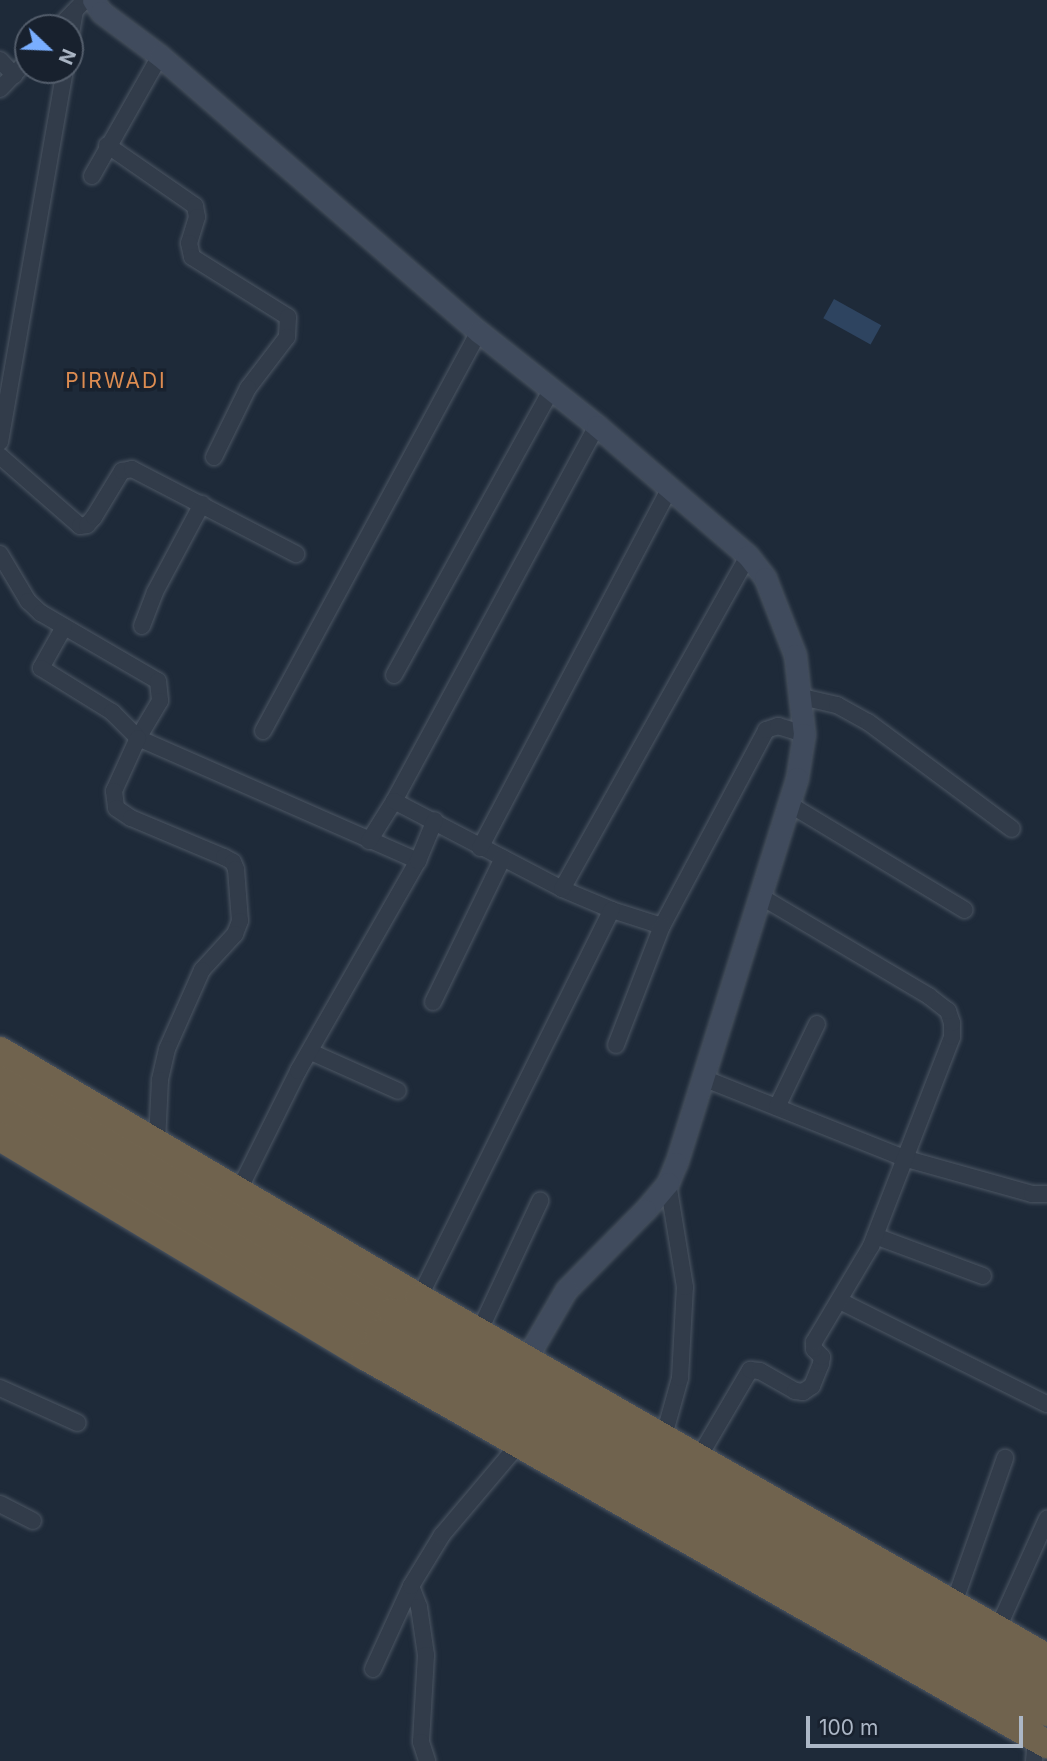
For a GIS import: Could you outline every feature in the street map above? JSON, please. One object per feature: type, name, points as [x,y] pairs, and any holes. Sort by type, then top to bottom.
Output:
[{"type":"highway","points":[[0,1051],[157,1141],[419,1298],[1047,1658]]},
{"type":"highway","points":[[0,1081],[109,1160],[379,1333],[1047,1712]]},
{"type":"highway","points":[[0,1110],[109,1160],[403,1319],[1047,1683]]},
{"type":"highway","points":[[0,1137],[354,1349],[1039,1748]]},
{"type":"street","points":[[84,4],[101,12],[160,56],[479,332],[597,426],[748,556],[765,578],[795,655],[802,697],[804,734],[797,778],[668,1183],[566,1290],[526,1359]]},
{"type":"street","points":[[92,176],[107,145],[160,56]]},
{"type":"street","points":[[0,60],[14,75],[0,89]]},
{"type":"street","points":[[0,442],[63,84]]},
{"type":"street","points":[[107,145],[195,206],[197,217],[189,243],[192,257],[288,317],[287,337],[248,388],[214,457]]},
{"type":"street","points":[[263,731],[479,332]]},
{"type":"street","points":[[394,675],[552,390]]},
{"type":"street","points":[[369,841],[394,800],[597,426]]},
{"type":"street","points":[[0,456],[80,526],[88,525],[127,468],[296,554]]},
{"type":"street","points":[[480,848],[669,489]]},
{"type":"street","points":[[142,626],[159,584],[202,504]]},
{"type":"street","points":[[0,554],[28,601],[64,627],[159,681],[160,701],[138,738],[114,791],[116,808],[233,862],[240,921],[235,934],[202,970],[167,1049],[160,1080],[157,1141]]},
{"type":"street","points":[[562,889],[748,556]]},
{"type":"street","points":[[64,627],[41,668],[112,712],[138,738],[418,861]]},
{"type":"street","points":[[802,697],[837,705],[868,722],[1012,829]]},
{"type":"street","points":[[616,1045],[662,926],[766,730],[778,726],[804,734]]},
{"type":"street","points":[[394,800],[435,820],[480,848],[562,889],[612,910],[662,926]]},
{"type":"street","points":[[789,804],[965,910]]},
{"type":"street","points":[[239,1190],[311,1052],[418,861],[435,820]]},
{"type":"street","points":[[433,1002],[503,858]]},
{"type":"street","points":[[699,1457],[750,1370],[760,1371],[795,1391],[803,1392],[812,1386],[822,1357],[814,1349],[814,1342],[875,1236],[952,1037],[953,1023],[948,1011],[929,996],[760,896]]},
{"type":"street","points":[[419,1298],[612,910]]},
{"type":"street","points":[[777,1107],[817,1024]]},
{"type":"street","points":[[311,1052],[398,1091]]},
{"type":"street","points":[[703,1079],[907,1158],[1032,1194],[1047,1195]]},
{"type":"street","points":[[663,1439],[680,1378],[685,1287],[668,1183]]},
{"type":"street","points":[[479,1332],[540,1201]]},
{"type":"street","points":[[875,1236],[983,1276]]},
{"type":"street","points":[[840,1301],[1047,1404]]},
{"type":"street","points":[[0,1388],[78,1423]]},
{"type":"street","points":[[373,1669],[411,1586],[442,1535],[519,1444]]},
{"type":"street","points":[[954,1603],[1005,1458]]},
{"type":"street","points":[[0,1504],[33,1521]]},
{"type":"street","points":[[998,1628],[1047,1519]]},
{"type":"street","points":[[411,1586],[419,1606],[426,1655],[421,1742],[427,1761]]},
{"type":"water","points":[[834,299],[881,325],[871,344],[823,318]]},
{"type":"district","name":"PIRWADI","points":[[116,381]]}]
